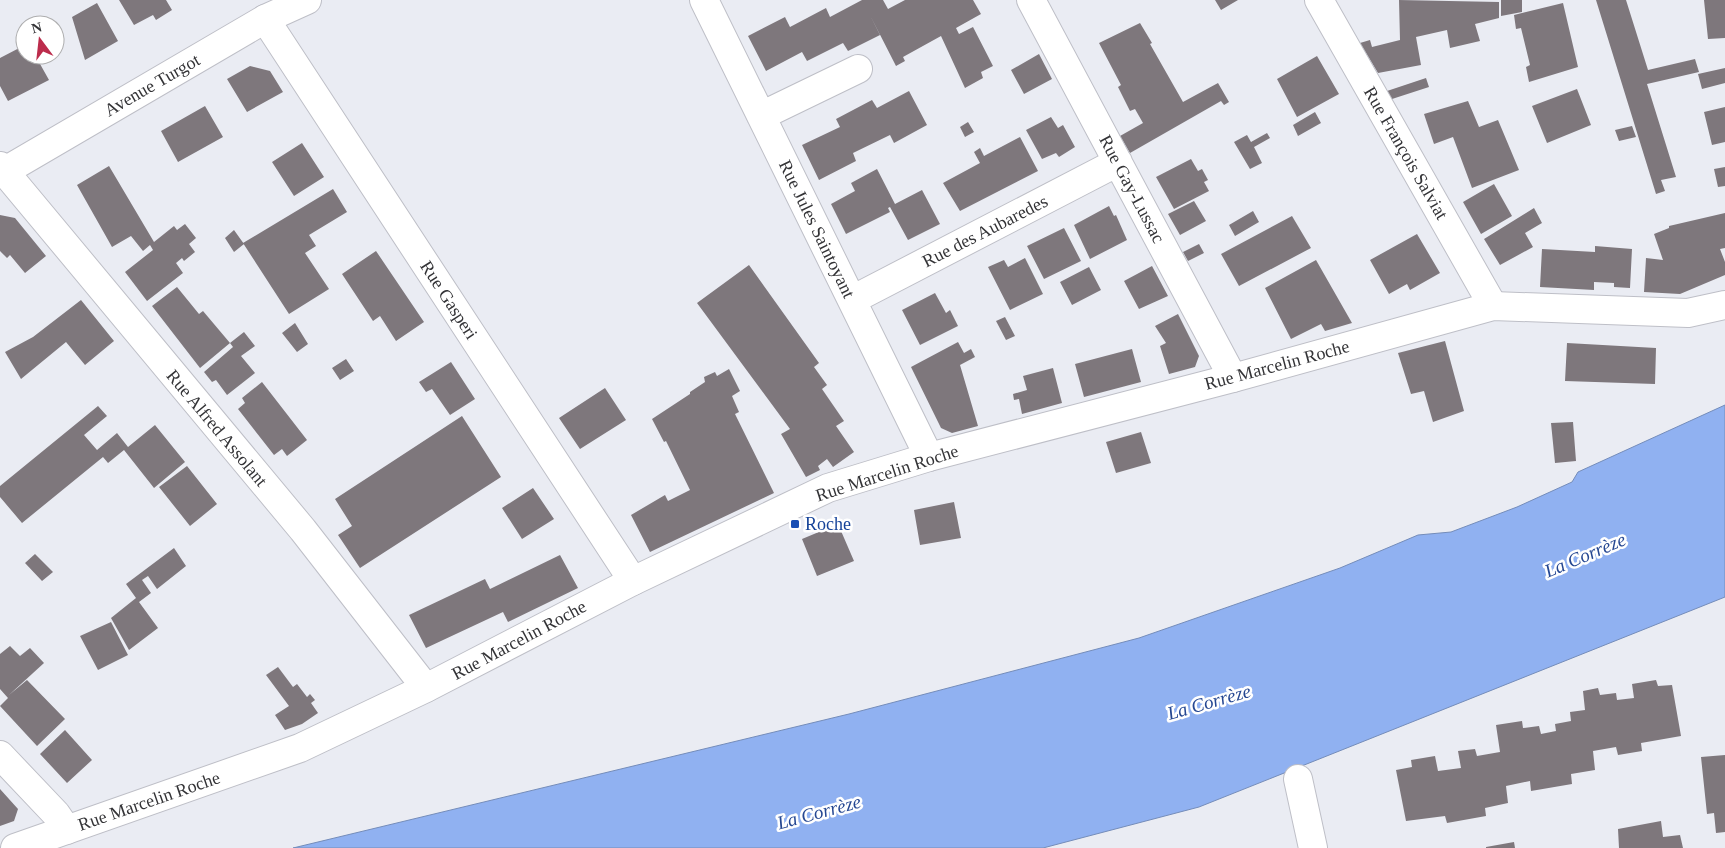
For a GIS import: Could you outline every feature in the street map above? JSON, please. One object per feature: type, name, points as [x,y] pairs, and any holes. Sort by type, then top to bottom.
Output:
[{"type":"street","name":"Avenue Turgot","points":[[1,171],[264,19],[307,0]]},
{"type":"street","name":"Rue Jules Saintoyant","points":[[704,0],[929,457]]},
{"type":"street","name":"Rue Gay-Lussac","points":[[1030,0],[1233,378]]},
{"type":"street","name":"Rue François Salviat","points":[[1319,0],[1493,306]]},
{"type":"street","name":"Rue Gasperi","points":[[264,19],[632,581]]},
{"type":"street","points":[[761,116],[858,70]]},
{"type":"street","name":"Rue des Aubaredes","points":[[852,300],[1118,162]]},
{"type":"street","name":"Rue Alfred Assolant","points":[[1,171],[303,530],[426,688]]},
{"type":"street","name":"Rue Marcelin Roche","points":[[15,848],[300,748],[426,688],[632,581],[828,488],[929,457],[1233,378],[1493,306],[1688,313],[1725,305]]},
{"type":"street","points":[[0,755],[56,814],[67,830]]},
{"type":"street","points":[[1298,779],[1314,848]]},
{"type":"water","name":"La Corrèze","points":[[1725,405],[1725,597],[1199,807],[1043,848],[293,848],[849,714],[1139,638],[1340,568],[1418,535],[1451,532],[1517,507],[1572,482],[1578,472]]},
{"type":"building","points":[[119,0],[166,0],[172,10],[156,20],[153,15],[134,25]]},
{"type":"building","points":[[862,0],[883,0],[888,9],[905,0],[973,0],[981,14],[956,28],[959,34],[973,27],[993,66],[981,72],[983,78],[965,88],[941,36],[903,57],[905,61],[896,66],[871,17],[880,35],[848,51],[843,43],[807,61],[802,52],[766,71],[748,36],[785,17],[790,27],[826,8],[830,17]]},
{"type":"building","points":[[1215,0],[1238,0],[1221,10]]},
{"type":"building","points":[[1399,0],[1499,2],[1499,18],[1475,24],[1480,41],[1450,48],[1447,30],[1416,37],[1421,65],[1378,73],[1360,43],[1370,40],[1372,47],[1400,40]]},
{"type":"building","points":[[1501,0],[1522,0],[1522,12],[1501,16]]},
{"type":"building","points":[[1596,0],[1626,0],[1648,70],[1695,59],[1699,72],[1647,84],[1676,177],[1661,180],[1665,191],[1656,194]]},
{"type":"building","points":[[1704,0],[1725,0],[1725,38],[1708,39]]},
{"type":"building","points":[[97,3],[118,41],[85,60],[72,17]]},
{"type":"building","points":[[1563,3],[1578,67],[1529,82],[1526,67],[1530,65],[1521,28],[1516,29],[1514,15]]},
{"type":"building","points":[[1140,23],[1183,102],[1218,83],[1229,102],[1224,105],[1221,101],[1130,153],[1120,136],[1143,123],[1135,109],[1130,111],[1118,87],[1121,85],[1099,43]]},
{"type":"building","points":[[15,50],[15,65],[41,65],[49,80],[8,101],[0,86],[0,58]]},
{"type":"building","points":[[1039,54],[1052,79],[1024,94],[1011,70]]},
{"type":"building","points":[[1317,56],[1339,94],[1297,117],[1277,79]]},
{"type":"building","points":[[250,66],[270,71],[283,92],[247,112],[227,79]]},
{"type":"building","points":[[1725,68],[1725,83],[1702,89],[1698,74]]},
{"type":"building","points":[[1426,78],[1429,87],[1392,99],[1387,91]]},
{"type":"building","points":[[1577,89],[1591,125],[1547,143],[1532,106]]},
{"type":"building","points":[[909,91],[927,125],[894,143],[890,135],[853,153],[856,161],[819,180],[802,145],[840,127],[836,119],[872,100],[877,108]]},
{"type":"building","points":[[1468,101],[1479,127],[1498,120],[1519,170],[1472,188],[1453,137],[1434,144],[1424,114]]},
{"type":"building","points":[[205,106],[223,137],[178,162],[161,131]]},
{"type":"building","points":[[1725,107],[1725,142],[1712,145],[1704,112]]},
{"type":"building","points":[[1315,112],[1321,123],[1298,136],[1293,125]]},
{"type":"building","points":[[1051,117],[1058,128],[1063,125],[1075,147],[1059,157],[1056,153],[1042,159],[1026,130]]},
{"type":"building","points":[[968,122],[974,132],[965,137],[960,127]]},
{"type":"building","points":[[1632,126],[1636,137],[1619,141],[1615,130]]},
{"type":"building","points":[[1267,133],[1270,138],[1254,147],[1262,163],[1250,169],[1234,142],[1247,135],[1251,142]]},
{"type":"building","points":[[1020,137],[1038,171],[960,211],[943,183],[980,163],[974,152],[980,148],[984,156]]},
{"type":"building","points":[[302,143],[324,177],[294,196],[272,162]]},
{"type":"building","points":[[1191,159],[1198,171],[1202,169],[1208,180],[1204,182],[1209,191],[1174,209],[1156,177]]},
{"type":"building","points":[[109,166],[154,242],[174,226],[177,230],[185,224],[196,238],[189,244],[195,252],[184,261],[182,258],[176,263],[183,273],[147,301],[125,272],[153,250],[150,245],[143,251],[131,236],[112,247],[77,185]]},
{"type":"building","points":[[1725,167],[1725,186],[1718,187],[1714,169]]},
{"type":"building","points":[[877,169],[895,204],[922,190],[940,224],[908,240],[890,207],[888,208],[890,212],[846,234],[831,204],[855,191],[851,183]]},
{"type":"building","points":[[1494,184],[1512,216],[1481,234],[1463,202]]},
{"type":"building","points":[[333,189],[347,212],[309,235],[316,246],[305,253],[329,289],[289,314],[243,243]]},
{"type":"building","points":[[1194,201],[1206,221],[1180,235],[1168,214]]},
{"type":"building","points":[[1109,206],[1114,216],[1116,215],[1127,240],[1090,259],[1074,225]]},
{"type":"building","points":[[1534,208],[1542,223],[1525,233],[1533,247],[1500,265],[1484,239]]},
{"type":"building","points":[[1253,211],[1259,222],[1235,236],[1229,225]]},
{"type":"building","points":[[1725,213],[1725,248],[1720,249],[1725,262],[1725,275],[1680,294],[1644,292],[1646,258],[1663,260],[1654,234],[1669,228],[1669,226]]},
{"type":"building","points":[[0,215],[15,218],[46,256],[25,273],[10,255],[7,258],[0,251]]},
{"type":"building","points":[[1292,216],[1311,248],[1239,286],[1221,254]]},
{"type":"building","points":[[1064,228],[1081,261],[1044,279],[1027,246]]},
{"type":"building","points":[[234,230],[244,244],[234,252],[225,238]]},
{"type":"building","points":[[1417,234],[1440,273],[1410,290],[1407,284],[1389,294],[1370,260]]},
{"type":"building","points":[[1199,244],[1204,253],[1188,261],[1183,252]]},
{"type":"building","points":[[1595,246],[1632,249],[1630,288],[1614,287],[1614,283],[1594,282],[1594,290],[1540,287],[1542,249],[1595,252]]},
{"type":"building","points":[[376,251],[424,322],[396,341],[380,316],[373,321],[342,274]]},
{"type":"building","points":[[1025,258],[1043,294],[1010,310],[988,267],[1004,260],[1008,267]]},
{"type":"building","points":[[1316,260],[1352,323],[1325,331],[1321,324],[1291,339],[1265,288]]},
{"type":"building","points":[[749,265],[819,363],[814,367],[827,385],[822,389],[844,421],[836,426],[854,452],[833,467],[827,459],[818,466],[820,470],[806,477],[781,434],[790,429],[697,303]]},
{"type":"building","points":[[1152,266],[1168,296],[1139,309],[1124,281]]},
{"type":"building","points":[[1089,267],[1101,290],[1072,305],[1060,282]]},
{"type":"building","points":[[177,287],[199,314],[203,311],[230,343],[200,368],[152,306]]},
{"type":"building","points":[[935,293],[946,313],[950,310],[958,326],[920,345],[902,310]]},
{"type":"building","points":[[81,300],[114,341],[85,365],[66,342],[21,379],[5,352],[33,337]]},
{"type":"building","points":[[1178,314],[1199,356],[1195,367],[1169,374],[1160,346],[1166,343],[1155,326]]},
{"type":"building","points":[[1005,317],[1015,336],[1006,340],[996,321]]},
{"type":"building","points":[[295,323],[308,344],[297,352],[282,333]]},
{"type":"building","points":[[244,332],[255,346],[241,356],[255,373],[227,395],[216,380],[212,382],[204,372],[233,347],[230,343]]},
{"type":"building","points":[[1445,341],[1464,411],[1433,422],[1424,391],[1411,394],[1398,353]]},
{"type":"building","points":[[958,342],[964,353],[971,349],[975,357],[960,365],[978,426],[952,433],[941,428],[911,367]]},
{"type":"building","points":[[1567,343],[1656,348],[1655,384],[1565,381]]},
{"type":"building","points":[[1132,349],[1141,382],[1084,397],[1075,364]]},
{"type":"building","points":[[346,359],[354,371],[340,380],[332,368]]},
{"type":"building","points":[[451,362],[475,399],[450,415],[432,389],[426,392],[419,382]]},
{"type":"building","points":[[1053,368],[1062,403],[1022,414],[1019,399],[1014,400],[1013,394],[1027,390],[1023,376]]},
{"type":"building","points":[[729,369],[740,391],[732,396],[739,412],[735,414],[774,493],[650,552],[631,515],[665,495],[668,501],[690,490],[666,441],[664,442],[652,419],[705,382],[704,377],[715,372],[717,376]]},
{"type":"building","points":[[262,382],[307,440],[287,456],[282,449],[274,455],[238,409],[245,403],[242,398]]},
{"type":"building","points":[[605,388],[626,420],[580,449],[559,418]]},
{"type":"building","points":[[98,406],[107,416],[84,435],[97,450],[117,433],[128,447],[155,425],[185,462],[154,488],[124,450],[108,463],[103,457],[22,523],[0,497],[0,486]]},
{"type":"building","points":[[462,416],[501,477],[360,568],[338,535],[352,526],[335,499]]},
{"type":"building","points":[[1573,422],[1576,461],[1555,463],[1551,423]]},
{"type":"building","points":[[1141,432],[1151,463],[1116,473],[1106,442]]},
{"type":"building","points":[[187,466],[217,504],[190,526],[159,487]]},
{"type":"building","points":[[533,488],[554,519],[522,539],[502,508]]},
{"type":"building","points":[[954,502],[961,538],[920,545],[914,510]]},
{"type":"building","points":[[838,524],[854,561],[817,576],[802,539]]},
{"type":"building","points":[[174,548],[186,566],[157,589],[148,576],[142,580],[151,593],[139,602],[158,628],[129,650],[111,618],[136,598],[126,584]]},
{"type":"building","points":[[35,554],[53,572],[42,581],[25,563]]},
{"type":"building","points":[[560,555],[578,588],[508,622],[503,612],[426,648],[409,615],[485,579],[490,589]]},
{"type":"building","points":[[111,622],[128,655],[98,670],[80,636]]},
{"type":"building","points":[[10,646],[20,656],[30,648],[44,663],[9,695],[27,680],[65,719],[37,746],[0,706],[8,698],[0,689],[0,654]]},
{"type":"building","points":[[278,667],[293,687],[297,684],[307,697],[310,694],[315,700],[311,703],[318,713],[302,724],[285,730],[275,715],[289,706],[266,675]]},
{"type":"building","points":[[1656,680],[1658,686],[1672,685],[1681,736],[1641,743],[1642,751],[1618,755],[1616,747],[1593,751],[1595,770],[1571,774],[1572,784],[1531,791],[1530,781],[1506,786],[1508,803],[1485,808],[1486,816],[1447,823],[1445,816],[1406,821],[1396,770],[1412,767],[1411,760],[1435,756],[1438,771],[1461,768],[1458,751],[1475,749],[1477,756],[1500,752],[1496,725],[1522,721],[1523,728],[1539,726],[1541,734],[1556,731],[1555,724],[1571,721],[1570,712],[1585,710],[1583,691],[1598,688],[1600,695],[1616,693],[1617,700],[1634,698],[1632,684]]},
{"type":"building","points":[[65,730],[92,760],[67,783],[40,754]]},
{"type":"building","points":[[1725,755],[1725,832],[1716,833],[1714,813],[1707,814],[1701,757]]},
{"type":"building","points":[[0,789],[18,809],[14,821],[0,826]]},
{"type":"building","points":[[1661,821],[1663,837],[1680,835],[1683,848],[1619,848],[1618,829]]},
{"type":"building","points":[[1514,842],[1515,848],[1486,848],[1486,847]]},
{"type":"place","name":"Roche","points":[[795,524]]}]
